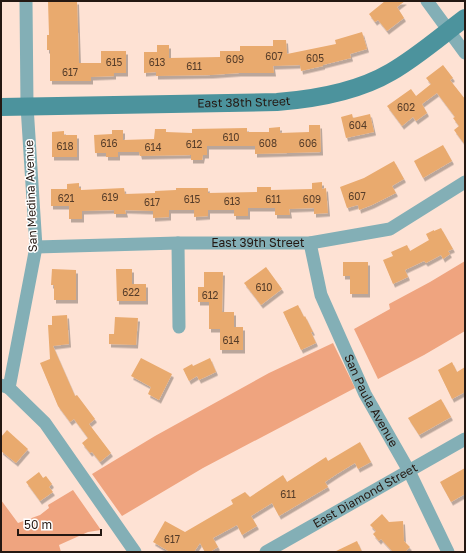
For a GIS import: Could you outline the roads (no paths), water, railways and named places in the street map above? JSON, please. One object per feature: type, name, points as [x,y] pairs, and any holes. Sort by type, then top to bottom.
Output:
[{"type":"street","name":"San Medina Avenue","points":[[5,387],[36,247],[27,106],[26,1]]},
{"type":"street","points":[[427,1],[465,53]]},
{"type":"street","name":"East 38th Street","points":[[1,106],[277,102],[325,96],[356,87],[390,73],[465,18]]},
{"type":"street","name":"East 39th Street","points":[[36,247],[178,243],[310,243],[390,229],[465,182]]},
{"type":"street","points":[[178,243],[179,327]]},
{"type":"street","name":"San Paula Avenue","points":[[310,243],[321,295],[365,394],[410,471],[448,552]]},
{"type":"street","points":[[5,387],[45,423],[135,552]]},
{"type":"street","name":"East Diamond Street","points":[[266,552],[465,440]]}]
